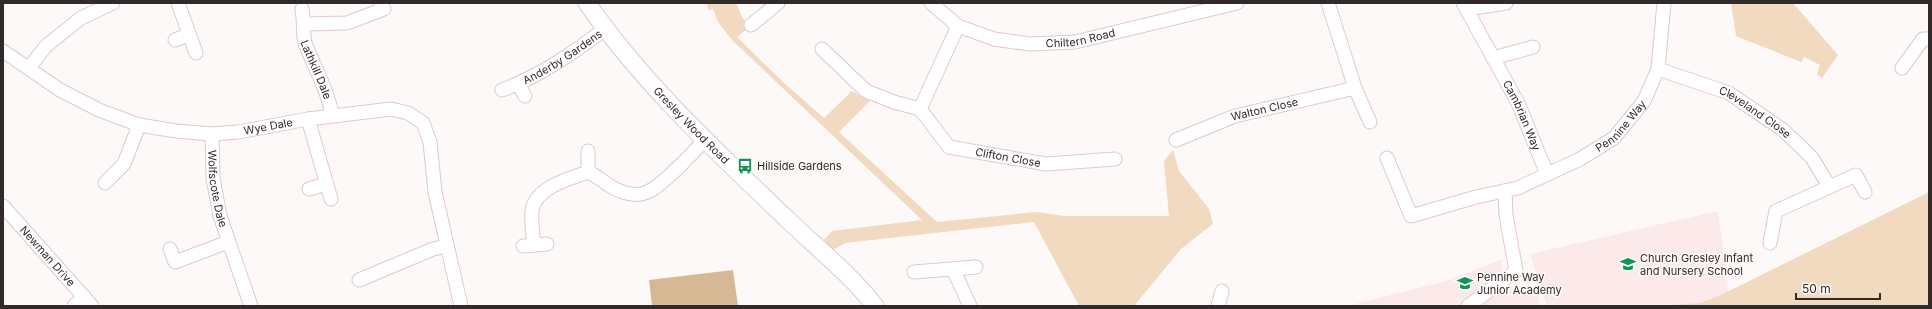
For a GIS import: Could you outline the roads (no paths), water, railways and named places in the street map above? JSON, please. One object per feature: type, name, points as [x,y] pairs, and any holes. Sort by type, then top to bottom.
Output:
[{"type":"street","points":[[29,68],[46,46],[81,18],[113,3]]},
{"type":"street","points":[[178,3],[188,35],[196,53]]},
{"type":"street","name":"Lathkill Dale","points":[[305,24],[347,24],[384,9],[381,3]]},
{"type":"street","name":"Gresley Wood Road","points":[[587,3],[605,29],[655,88],[705,140],[849,278],[874,306]]},
{"type":"street","points":[[751,24],[778,3]]},
{"type":"street","name":"Chiltern Road","points":[[931,3],[958,26],[994,40],[1030,44],[1075,42],[1237,3]]},
{"type":"street","points":[[1328,3],[1355,88],[1370,122]]},
{"type":"street","name":"Cambrian Way","points":[[1465,7],[1474,8],[1506,3]]},
{"type":"street","name":"Pennine Way","points":[[1387,158],[1411,216],[1476,197],[1518,188],[1580,159],[1614,138],[1644,101],[1658,69],[1664,3]]},
{"type":"street","name":"Cambrian Way","points":[[1465,7],[1518,103],[1547,174]]},
{"type":"street","name":"Lathkill Dale","points":[[302,9],[305,24],[304,41],[330,104],[332,115]]},
{"type":"street","points":[[822,49],[866,91],[894,102],[920,109],[958,26]]},
{"type":"street","name":"Anderby Gardens","points":[[502,90],[518,84],[563,60],[605,29]]},
{"type":"street","points":[[175,40],[188,35]]},
{"type":"street","points":[[1902,68],[1924,39],[1929,39]]},
{"type":"street","points":[[1493,58],[1533,47]]},
{"type":"street","name":"Wye Dale","points":[[3,51],[60,90],[99,110],[138,125],[176,131],[212,134],[238,132],[332,115],[391,109],[408,113],[423,123],[430,142],[435,192],[461,306]]},
{"type":"street","name":"Cleveland Close","points":[[1658,69],[1729,93],[1783,130],[1812,158],[1829,186]]},
{"type":"street","name":"Anderby Gardens","points":[[518,84],[525,96]]},
{"type":"street","name":"Walton Close","points":[[1176,140],[1235,116],[1355,88]]},
{"type":"street","name":"Clifton Close","points":[[920,109],[949,147],[1046,164],[1115,159]]},
{"type":"street","points":[[308,119],[331,199]]},
{"type":"street","points":[[105,183],[124,164],[138,125]]},
{"type":"street","name":"Wolfscote Dale","points":[[212,134],[213,178],[220,216],[251,306]]},
{"type":"street","points":[[534,245],[532,212],[534,202],[538,196],[549,188],[588,172],[618,191],[628,194],[648,192],[658,186],[705,140]]},
{"type":"street","points":[[588,151],[588,172]]},
{"type":"street","points":[[1770,243],[1776,211],[1856,175],[1865,192]]},
{"type":"street","points":[[309,189],[326,184]]},
{"type":"street","points":[[1468,306],[1516,271],[1506,214],[1505,191]]},
{"type":"street","name":"Newman Drive","points":[[3,206],[88,301]]},
{"type":"street","name":"Wolfscote Dale","points":[[170,249],[175,262],[228,242]]},
{"type":"street","points":[[359,280],[433,249],[447,246]]},
{"type":"street","points":[[914,272],[976,267]]},
{"type":"street","points":[[953,269],[970,306]]},
{"type":"street","points":[[1218,306],[1222,291]]},
{"type":"street","points":[[74,306],[88,301]]},
{"type":"place","name":"Hillside Gardens","points":[[745,166]]},
{"type":"place","name":"Church Gresley Infant and Nursery School","points":[[1628,264]]},
{"type":"place","name":"Pennine Way Junior Academy","points":[[1465,283]]}]
